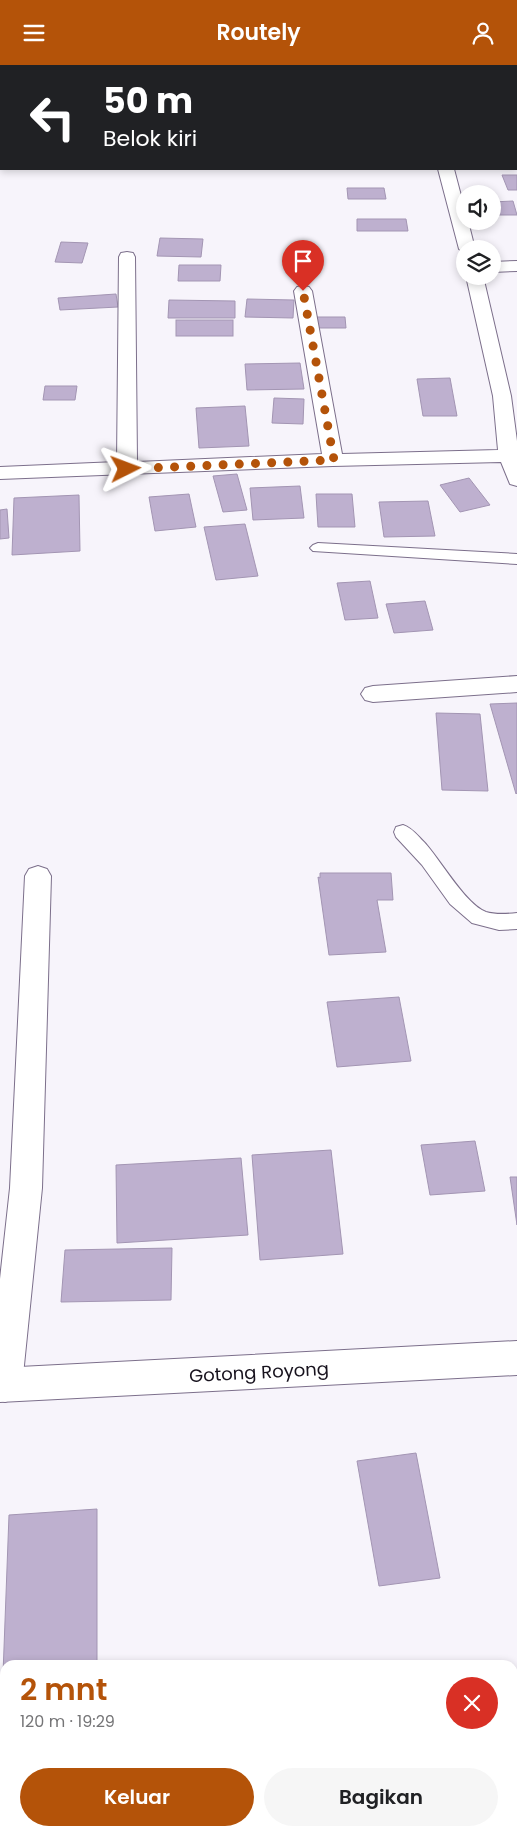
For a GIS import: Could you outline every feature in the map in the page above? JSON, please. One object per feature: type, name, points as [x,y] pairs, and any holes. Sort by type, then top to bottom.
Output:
[{"type":"street","points":[[446,170],[465,240]]},
{"type":"street","points":[[126,469],[127,257]]},
{"type":"street","points":[[501,267],[517,266]]},
{"type":"street","points":[[476,285],[502,395],[517,480]]},
{"type":"street","points":[[303,291],[334,460]]},
{"type":"street","points":[[0,473],[334,460],[513,456]]},
{"type":"street","points":[[373,694],[517,683]]},
{"type":"street","points":[[2,1385],[26,1188],[38,876]]},
{"type":"street","name":"Gotong Royong","points":[[2,1385],[517,1358]]},
{"type":"lane","points":[[318,548],[517,559]]},
{"type":"lane","points":[[403,832],[429,860],[457,899],[479,918],[499,922],[517,921]]},
{"type":"building","points":[[502,175],[517,175],[517,190],[508,190]]},
{"type":"building","points":[[347,188],[384,188],[386,199],[348,199]]},
{"type":"building","points":[[513,201],[517,215],[501,215],[501,202]]},
{"type":"building","points":[[357,219],[406,219],[408,231],[357,231]]},
{"type":"building","points":[[160,238],[203,239],[201,257],[157,256]]},
{"type":"building","points":[[61,242],[88,243],[82,263],[55,262]]},
{"type":"building","points":[[179,265],[221,265],[220,281],[178,281]]},
{"type":"building","points":[[116,294],[118,307],[60,310],[58,298]]},
{"type":"building","points":[[247,299],[294,300],[293,318],[245,317]]},
{"type":"building","points":[[169,300],[235,301],[235,318],[168,318]]},
{"type":"building","points":[[313,317],[345,317],[346,328],[313,328]]},
{"type":"building","points":[[176,320],[233,320],[233,336],[176,336]]},
{"type":"building","points":[[300,363],[304,389],[247,390],[245,364]]},
{"type":"building","points":[[450,378],[457,416],[423,416],[417,379]]},
{"type":"building","points":[[45,386],[77,386],[75,400],[43,400]]},
{"type":"building","points":[[274,398],[304,399],[303,424],[272,423]]},
{"type":"building","points":[[245,406],[249,446],[199,448],[196,408]]},
{"type":"building","points":[[237,474],[247,510],[223,512],[213,476]]},
{"type":"building","points":[[469,478],[490,505],[460,512],[440,485]]},
{"type":"building","points":[[300,486],[304,518],[253,520],[250,488]]},
{"type":"building","points":[[189,494],[196,527],[155,531],[149,497]]},
{"type":"building","points":[[316,494],[352,494],[355,527],[318,527]]},
{"type":"building","points":[[79,495],[80,551],[12,555],[14,498]]},
{"type":"building","points":[[428,501],[435,536],[384,537],[379,502]]},
{"type":"building","points":[[7,509],[9,538],[0,539],[0,510]]},
{"type":"building","points":[[245,524],[258,576],[216,580],[204,527]]},
{"type":"building","points":[[370,581],[378,618],[345,620],[337,583]]},
{"type":"building","points":[[425,601],[433,630],[394,633],[386,604]]},
{"type":"building","points":[[517,703],[517,793],[516,794],[490,704]]},
{"type":"building","points":[[436,713],[480,714],[488,791],[442,790]]},
{"type":"building","points":[[320,873],[391,873],[393,900],[377,900],[386,952],[329,955],[318,877],[320,878]]},
{"type":"building","points":[[399,997],[411,1061],[337,1067],[327,1002]]},
{"type":"building","points":[[475,1141],[485,1191],[430,1195],[421,1145]]},
{"type":"building","points":[[331,1150],[343,1254],[260,1260],[252,1155]]},
{"type":"building","points":[[241,1158],[248,1235],[117,1243],[116,1165]]},
{"type":"building","points":[[510,1177],[517,1177],[517,1225]]},
{"type":"building","points":[[172,1248],[171,1300],[61,1302],[65,1250]]},
{"type":"building","points":[[416,1453],[440,1578],[379,1586],[357,1461]]},
{"type":"building","points":[[97,1509],[97,1660],[4,1660],[9,1515]]},
{"type":"route","points":[[126,469],[334,460],[303,291]]}]
